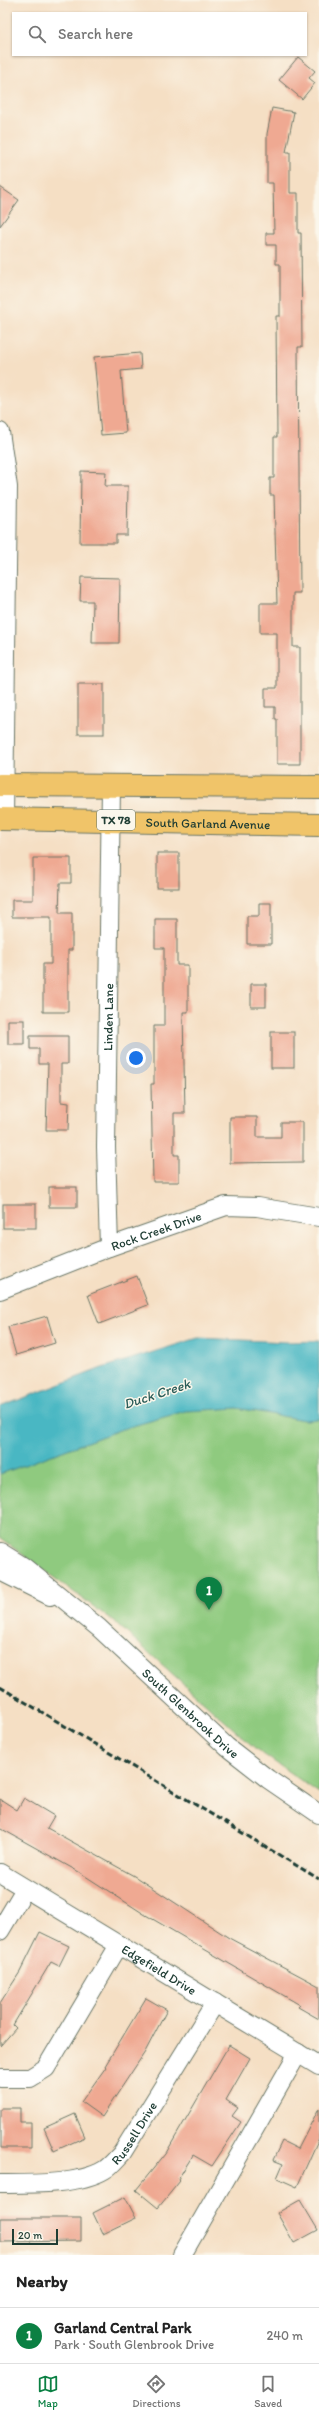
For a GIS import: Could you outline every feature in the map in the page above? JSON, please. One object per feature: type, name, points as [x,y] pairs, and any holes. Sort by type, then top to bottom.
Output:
[{"type":"main road","points":[[2,785],[319,788]]},
{"type":"main road","name":"South Garland Avenue","points":[[2,819],[319,825]]},
{"type":"street","points":[[0,432],[8,487],[2,819]]},
{"type":"street","name":"Linden Lane","points":[[109,1248],[106,1147],[112,820],[111,786]]},
{"type":"street","name":"Rock Creek Drive","points":[[0,1290],[109,1248],[226,1206],[258,1207],[319,1217]]},
{"type":"street","name":"South Glenbrook Drive","points":[[0,1552],[24,1567],[134,1658],[227,1747],[268,1779],[319,1814]]},
{"type":"street","name":"South Glenbrook Drive","points":[[0,1571],[16,1581],[69,1605]]},
{"type":"street","name":"Edgefield Drive","points":[[0,1873],[319,2066]]},
{"type":"street","points":[[0,1931],[25,1889]]},
{"type":"street","points":[[0,2078],[30,2078],[46,2068],[119,1945]]},
{"type":"street","name":"Russell Drive","points":[[0,2184],[39,2185],[88,2177],[105,2170],[122,2153],[215,2003]]},
{"type":"street","points":[[182,2255],[298,2053]]},
{"type":"green space","points":[[237,1408],[304,1420],[319,1419],[319,1793],[256,1749],[116,1623],[0,1538],[0,1474],[122,1429],[185,1411]]},
{"type":"water","name":"Duck Creek","points":[[198,1338],[287,1342],[319,1341],[319,1419],[304,1420],[237,1408],[185,1411],[122,1429],[0,1474],[0,1407],[102,1368]]},
{"type":"building","points":[[298,57],[315,71],[309,78],[315,83],[302,99],[279,80]]},
{"type":"building","points":[[272,108],[294,112],[286,152],[290,152],[290,193],[298,193],[298,233],[301,233],[302,347],[298,347],[300,593],[293,593],[293,647],[300,647],[300,764],[277,764],[277,719],[275,719],[275,707],[265,707],[265,688],[277,688],[277,633],[260,633],[260,603],[277,603],[274,495],[270,495],[270,478],[274,478],[274,437],[277,437],[276,316],[280,316],[280,264],[276,264],[276,245],[266,245],[266,233],[274,233],[273,183],[267,183],[267,134]]},
{"type":"building","points":[[0,187],[19,200],[0,226]]},
{"type":"building","points":[[140,353],[141,369],[121,371],[126,433],[101,435],[94,357]]},
{"type":"building","points":[[81,471],[106,472],[105,486],[128,486],[127,535],[116,535],[116,543],[80,543]]},
{"type":"building","points":[[81,577],[120,578],[119,643],[92,643],[93,601],[80,601]]},
{"type":"building","points":[[78,684],[104,684],[104,734],[78,734]]},
{"type":"building","points":[[157,853],[179,853],[179,888],[157,888]]},
{"type":"building","points":[[33,858],[71,858],[71,883],[60,883],[59,913],[72,913],[72,950],[68,950],[68,1012],[43,1012],[43,964],[51,964],[51,917],[12,917],[12,900],[33,900]]},
{"type":"building","points":[[259,903],[271,903],[271,944],[247,944],[247,916],[259,916]]},
{"type":"building","points":[[155,919],[177,919],[177,965],[188,965],[188,1012],[183,1012],[185,1113],[174,1113],[174,1155],[179,1155],[179,1182],[153,1182],[151,1084],[154,1084],[154,1026],[164,1026],[164,948],[155,948]]},
{"type":"building","points":[[251,984],[266,984],[266,1007],[251,1007]]},
{"type":"building","points":[[8,1020],[24,1020],[24,1044],[8,1044]]},
{"type":"building","points":[[271,1032],[294,1032],[294,1068],[271,1068]]},
{"type":"building","points":[[30,1036],[68,1036],[68,1064],[61,1064],[61,1102],[69,1103],[68,1130],[46,1130],[48,1064],[39,1064],[39,1049],[30,1049]]},
{"type":"building","points":[[230,1117],[257,1117],[257,1137],[281,1137],[281,1122],[303,1122],[303,1162],[230,1163]]},
{"type":"building","points":[[49,1187],[77,1187],[77,1207],[49,1207]]},
{"type":"building","points":[[3,1204],[36,1204],[36,1228],[3,1228]]},
{"type":"building","points":[[137,1276],[148,1305],[99,1324],[88,1295]]},
{"type":"building","points":[[47,1316],[55,1343],[16,1355],[8,1327]]},
{"type":"building","points":[[24,1798],[54,1816],[47,1828],[134,1876],[229,1938],[319,1986],[319,2019],[298,2007],[300,2005],[144,1914],[79,1872],[0,1828],[0,1799],[17,1810]]},
{"type":"building","points":[[40,1932],[69,1946],[59,1966],[51,1962],[13,2025],[16,2028],[0,2046],[0,2003],[20,1972]]},
{"type":"building","points":[[146,1998],[167,2010],[145,2052],[102,2117],[81,2102],[106,2067],[105,2066]]},
{"type":"building","points":[[229,2045],[250,2058],[226,2100],[238,2108],[232,2116],[241,2122],[212,2166],[193,2155],[178,2179],[180,2181],[158,2208],[136,2190],[166,2153]]},
{"type":"building","points":[[0,2108],[20,2108],[20,2122],[31,2122],[31,2148],[0,2148]]},
{"type":"building","points":[[319,2108],[319,2138],[297,2187],[277,2178],[283,2164],[273,2160],[282,2141],[298,2149]]},
{"type":"building","points":[[75,2114],[85,2137],[54,2151],[44,2128]]},
{"type":"building","points":[[125,2197],[136,2218],[103,2234],[93,2213]]},
{"type":"building","points":[[300,2200],[318,2230],[294,2243],[277,2213]]},
{"type":"building","points":[[0,2218],[81,2218],[81,2241],[0,2242]]},
{"type":"railway","points":[[0,1687],[319,1879]]},
{"type":"place","name":"Garland Central Park","points":[[209,1610]]}]
